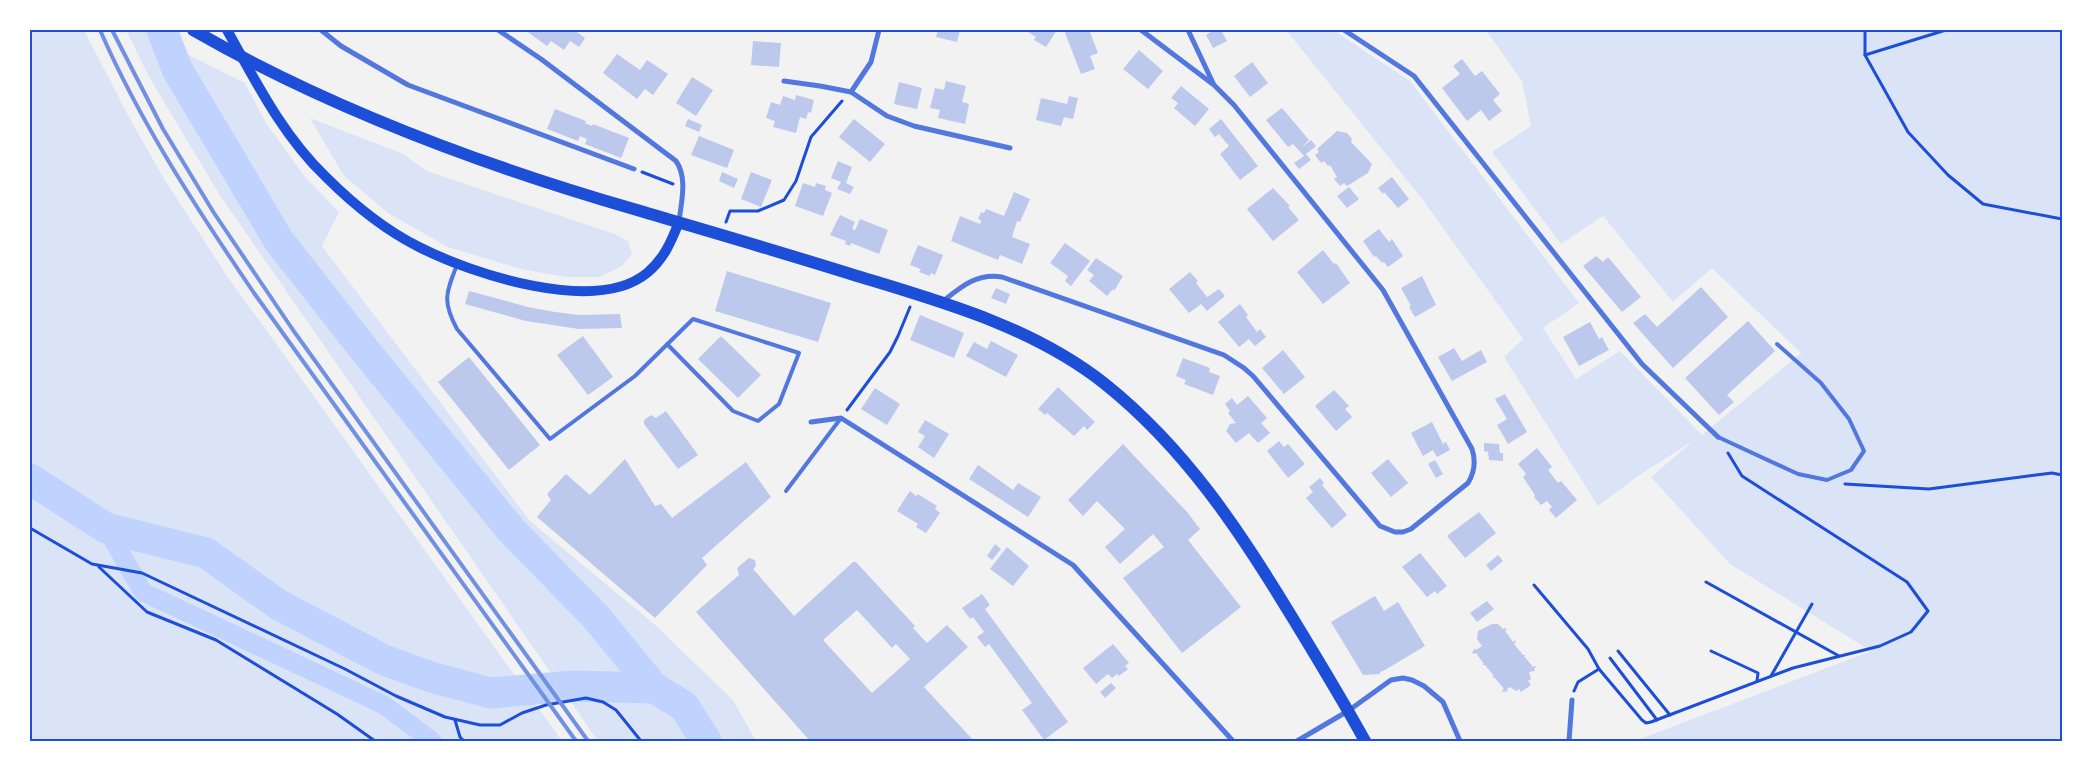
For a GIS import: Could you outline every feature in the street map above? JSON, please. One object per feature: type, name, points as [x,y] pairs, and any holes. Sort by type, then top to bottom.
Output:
[{"type":"main road","points":[[193,30],[312,92],[407,132],[496,166],[942,302],[984,317],[1047,346],[1107,386],[1144,420],[1179,456],[1230,518],[1252,550],[1365,741]]},
{"type":"main road","points":[[228,30],[271,107],[296,144],[324,176],[348,199],[396,234],[419,247],[458,263],[541,287],[570,291],[599,290],[622,286],[647,273],[666,253],[679,222]]},
{"type":"street","points":[[322,30],[341,46],[408,85],[634,169]]},
{"type":"street","points":[[499,30],[541,58],[676,162],[682,173],[683,187],[679,222]]},
{"type":"street","points":[[851,92],[871,62],[879,30]]},
{"type":"street","points":[[942,302],[973,279],[985,276],[1002,277],[1224,355],[1253,376],[1380,526],[1395,532],[1411,529],[1468,483],[1473,473],[1474,455],[1472,450],[1383,290],[1234,105],[1214,85],[1141,30]]},
{"type":"street","points":[[1188,30],[1214,85]]},
{"type":"street","points":[[1344,30],[1414,76],[1642,364],[1718,438]]},
{"type":"street","points":[[784,82],[851,92],[887,116],[914,126],[1010,148]]},
{"type":"street","points":[[811,422],[841,418],[1073,565],[1233,741]]},
{"type":"street","points":[[1297,741],[1348,711],[1391,680],[1403,678],[1424,686],[1443,702],[1460,741]]},
{"type":"street","points":[[1569,741],[1572,700]]},
{"type":"lane","points":[[458,263],[449,285],[448,312],[457,328],[550,439],[635,376],[667,344],[693,319],[799,353],[779,404],[758,421],[733,412],[667,344]]},
{"type":"lane","points":[[1718,438],[1798,474],[1827,480],[1851,470],[1864,451],[1849,419],[1821,383],[1777,344]]},
{"type":"lane","points":[[786,491],[841,418]]},
{"type":"path","points":[[1865,30],[1865,55],[1908,132],[1948,175],[1984,204],[2062,219]]},
{"type":"path","points":[[1865,55],[1946,30]]},
{"type":"path","points":[[720,234],[730,211],[758,211],[784,200],[796,180],[811,137],[851,92]]},
{"type":"path","points":[[634,169],[683,187]]},
{"type":"path","points":[[841,418],[890,352],[915,294]]},
{"type":"path","points":[[1534,585],[1588,649],[1599,669],[1646,723],[1793,668],[1880,646],[1911,632],[1928,611],[1907,582],[1742,476],[1718,438]]},
{"type":"path","points":[[1827,480],[1850,485],[1929,488],[2052,472],[2062,475]]},
{"type":"path","points":[[30,528],[99,567],[136,604],[147,612],[216,640],[337,714],[375,741]]},
{"type":"path","points":[[99,567],[142,573],[345,669],[396,696],[455,720],[480,725],[500,725],[522,713],[546,705],[586,698],[603,702],[616,710],[641,741]]},
{"type":"path","points":[[1706,582],[1840,656]]},
{"type":"path","points":[[1771,676],[1812,604]]},
{"type":"path","points":[[1618,651],[1670,715]]},
{"type":"path","points":[[1711,651],[1758,672],[1758,681]]},
{"type":"path","points":[[1610,658],[1657,720]]},
{"type":"path","points":[[1572,700],[1578,682],[1599,669]]},
{"type":"path","points":[[455,720],[460,737],[464,741]]},
{"type":"shaded area","points":[[30,30],[84,30],[130,119],[163,177],[225,273],[562,741],[30,741]]},
{"type":"shaded area","points":[[126,30],[149,30],[177,49],[245,83],[266,123],[305,177],[339,212],[322,246],[530,521],[653,623],[733,700],[756,741],[598,741],[221,197],[148,75]]},
{"type":"shaded area","points":[[1286,30],[1333,30],[1410,81],[1579,303],[1543,328],[1576,379],[1620,351],[1702,435],[1801,353],[1712,268],[1673,302],[1603,216],[1561,244],[1492,152],[1531,126],[1522,81],[1486,30],[2062,30],[2062,741],[1635,741],[1871,651],[1730,564],[1651,477],[1693,441],[1638,476],[1598,506],[1504,357],[1523,339],[1423,200]]},
{"type":"shaded area","points":[[310,118],[403,154],[427,171],[617,235],[628,241],[632,254],[622,266],[599,277],[566,277],[521,269],[448,247],[388,213],[344,176]]},
{"type":"building","points":[[525,30],[574,30],[585,38],[579,47],[570,41],[564,50],[551,41],[547,46]]},
{"type":"building","points":[[938,30],[960,30],[957,42],[936,37]]},
{"type":"building","points":[[1025,30],[1057,30],[1046,47],[1034,40],[1036,37]]},
{"type":"building","points":[[1067,30],[1089,30],[1098,53],[1090,56],[1095,69],[1081,74],[1065,33]]},
{"type":"building","points":[[1214,30],[1221,30],[1227,41],[1213,48],[1206,35]]},
{"type":"building","points":[[753,41],[781,43],[779,67],[751,65]]},
{"type":"building","points":[[1139,50],[1163,71],[1148,89],[1123,69]]},
{"type":"building","points":[[617,54],[640,70],[647,60],[668,74],[653,95],[645,89],[637,99],[603,73]]},
{"type":"building","points":[[1462,59],[1475,76],[1482,71],[1500,94],[1493,100],[1502,111],[1489,121],[1481,110],[1467,121],[1442,88],[1460,74],[1453,66]]},
{"type":"building","points":[[1252,62],[1268,83],[1250,97],[1234,76]]},
{"type":"building","points":[[692,77],[713,90],[696,116],[676,103]]},
{"type":"building","points":[[946,81],[966,86],[962,102],[969,104],[965,124],[938,118],[940,110],[930,108],[935,88],[944,90]]},
{"type":"building","points":[[899,82],[922,88],[917,109],[894,104]]},
{"type":"building","points":[[1181,86],[1209,109],[1195,126],[1174,108],[1178,103],[1171,98]]},
{"type":"building","points":[[796,95],[814,100],[811,113],[808,112],[806,119],[800,117],[796,133],[773,127],[775,121],[766,118],[771,102],[780,105],[783,96],[795,100]]},
{"type":"building","points":[[1069,96],[1078,98],[1073,119],[1064,117],[1061,126],[1036,120],[1041,98],[1067,104]]},
{"type":"building","points":[[1282,108],[1309,140],[1301,148],[1311,140],[1316,146],[1306,154],[1311,160],[1299,169],[1294,163],[1304,156],[1293,144],[1288,147],[1266,120]]},
{"type":"building","points":[[555,109],[586,121],[585,123],[592,126],[593,124],[629,138],[621,158],[585,144],[587,139],[580,136],[578,141],[547,129]]},
{"type":"building","points":[[688,119],[702,125],[699,132],[685,126]]},
{"type":"building","points":[[854,119],[885,144],[870,162],[839,137]]},
{"type":"building","points":[[1221,119],[1258,166],[1240,180],[1220,154],[1229,146],[1219,134],[1215,137],[1209,129]]},
{"type":"building","points":[[1337,131],[1347,133],[1352,139],[1351,142],[1372,164],[1368,173],[1347,186],[1344,183],[1340,186],[1334,179],[1337,177],[1330,165],[1328,166],[1324,161],[1321,163],[1315,155],[1319,152],[1317,149]]},
{"type":"building","points":[[699,136],[734,150],[727,168],[691,155]]},
{"type":"building","points":[[838,161],[852,167],[846,183],[854,187],[850,194],[837,189],[841,182],[831,178]]},
{"type":"building","points":[[722,172],[738,179],[734,188],[719,181]]},
{"type":"building","points":[[751,172],[772,180],[761,207],[741,199]]},
{"type":"building","points":[[1392,177],[1409,199],[1398,208],[1378,188]]},
{"type":"building","points":[[803,183],[815,187],[816,183],[826,186],[825,190],[832,193],[823,216],[795,206]]},
{"type":"building","points":[[1349,187],[1359,199],[1347,208],[1337,196]]},
{"type":"building","points":[[1273,188],[1290,206],[1288,207],[1299,220],[1273,241],[1247,209]]},
{"type":"building","points":[[1014,192],[1030,199],[1020,222],[1017,221],[1012,237],[1030,244],[1022,264],[1000,255],[998,260],[951,241],[960,216],[980,224],[981,220],[978,219],[981,212],[984,213],[986,209],[1004,216]]},
{"type":"building","points":[[840,215],[855,222],[852,229],[855,230],[860,219],[888,230],[879,254],[851,243],[850,246],[845,244],[846,241],[830,235]]},
{"type":"building","points":[[1379,229],[1389,242],[1392,239],[1403,256],[1388,267],[1376,256],[1374,257],[1363,241]]},
{"type":"building","points":[[1065,243],[1090,261],[1071,286],[1065,281],[1068,276],[1050,263]]},
{"type":"building","points":[[918,245],[943,255],[935,275],[931,273],[930,276],[919,272],[921,269],[910,265]]},
{"type":"building","points":[[1323,250],[1334,264],[1336,263],[1350,283],[1323,304],[1297,272]]},
{"type":"building","points":[[1596,256],[1603,262],[1608,257],[1641,297],[1622,312],[1583,266]]},
{"type":"building","points":[[1096,258],[1123,276],[1114,291],[1113,289],[1107,296],[1089,281],[1094,275],[1087,270]]},
{"type":"building","points":[[727,271],[831,303],[818,342],[715,311]]},
{"type":"building","points":[[1190,272],[1198,281],[1196,283],[1207,297],[1219,289],[1225,296],[1207,311],[1201,304],[1189,313],[1169,289]]},
{"type":"building","points":[[1422,276],[1436,305],[1415,317],[1401,288]]},
{"type":"building","points":[[1701,287],[1728,317],[1673,368],[1633,323],[1645,314],[1657,327]]},
{"type":"building","points":[[996,288],[1010,294],[1006,304],[991,298]]},
{"type":"building","points":[[469,291],[528,307],[555,312],[579,315],[620,314],[622,328],[579,329],[526,321],[465,304]]},
{"type":"building","points":[[1240,304],[1248,315],[1246,317],[1257,332],[1260,329],[1266,337],[1255,346],[1249,339],[1239,347],[1218,322]]},
{"type":"building","points":[[920,315],[964,333],[954,358],[910,340]]},
{"type":"building","points":[[1748,321],[1775,351],[1727,395],[1734,402],[1719,415],[1685,378]]},
{"type":"building","points":[[1590,322],[1599,339],[1602,337],[1609,350],[1579,366],[1563,337]]},
{"type":"building","points":[[583,336],[613,377],[588,395],[557,355]]},
{"type":"building","points":[[721,336],[761,375],[738,398],[698,359]]},
{"type":"building","points":[[991,341],[1018,355],[1006,377],[966,356],[974,342],[987,349]]},
{"type":"building","points":[[1454,348],[1462,361],[1481,350],[1487,362],[1452,381],[1438,357]]},
{"type":"building","points":[[1283,350],[1305,377],[1284,394],[1262,368]]},
{"type":"building","points":[[469,357],[540,445],[509,470],[438,382]]},
{"type":"building","points":[[1183,358],[1210,368],[1209,372],[1220,376],[1213,395],[1184,384],[1186,380],[1176,376]]},
{"type":"building","points":[[1058,387],[1095,422],[1087,430],[1084,426],[1074,436],[1047,413],[1045,415],[1038,409]]},
{"type":"building","points":[[875,388],[900,404],[887,425],[861,409]]},
{"type":"building","points":[[1334,390],[1349,406],[1345,409],[1352,417],[1336,431],[1315,406]]},
{"type":"building","points":[[1505,394],[1527,432],[1508,444],[1497,425],[1507,419],[1495,399]]},
{"type":"building","points":[[1248,396],[1267,418],[1261,423],[1270,433],[1258,443],[1249,433],[1236,443],[1226,431],[1230,424],[1236,423],[1228,413],[1230,411],[1225,404],[1232,398],[1237,405]]},
{"type":"building","points":[[666,411],[698,455],[678,469],[644,424],[644,420],[651,415],[656,418]]},
{"type":"building","points":[[925,420],[949,434],[934,458],[918,447],[925,436],[918,432]]},
{"type":"building","points":[[1432,422],[1443,444],[1446,442],[1450,450],[1437,457],[1433,450],[1423,456],[1411,433]]},
{"type":"building","points":[[1279,441],[1284,447],[1288,444],[1305,464],[1288,478],[1267,451]]},
{"type":"building","points":[[1484,443],[1499,444],[1500,453],[1503,453],[1503,461],[1489,460],[1488,452],[1484,451]]},
{"type":"building","points":[[1123,444],[1187,512],[1200,529],[1188,540],[1241,607],[1182,653],[1123,578],[1164,547],[1153,534],[1120,564],[1105,547],[1125,529],[1097,501],[1083,516],[1068,500]]},
{"type":"building","points":[[1537,448],[1552,467],[1548,470],[1558,483],[1561,481],[1577,500],[1556,518],[1549,510],[1552,507],[1547,501],[1541,505],[1534,497],[1535,495],[1523,477],[1526,474],[1518,464]]},
{"type":"building","points":[[625,459],[655,506],[661,504],[672,518],[746,462],[771,497],[702,558],[707,565],[655,618],[537,517],[551,500],[547,494],[566,474],[590,495]]},
{"type":"building","points":[[1388,459],[1408,483],[1391,497],[1371,473]]},
{"type":"building","points":[[1435,460],[1443,474],[1436,478],[1428,464]]},
{"type":"building","points":[[978,465],[1013,490],[1018,483],[1041,497],[1028,517],[969,479]]},
{"type":"building","points":[[1320,478],[1324,483],[1322,485],[1347,515],[1332,528],[1306,498],[1313,492],[1309,487]]},
{"type":"building","points":[[910,491],[937,506],[935,509],[940,513],[926,533],[916,527],[918,524],[897,511]]},
{"type":"building","points":[[1479,512],[1496,533],[1465,558],[1447,536]]},
{"type":"building","points":[[995,544],[1001,549],[992,560],[987,556]]},
{"type":"building","points":[[1007,547],[1029,566],[1013,586],[990,569]]},
{"type":"building","points":[[1420,553],[1447,586],[1437,594],[1435,591],[1427,597],[1402,567]]},
{"type":"building","points":[[1498,555],[1503,561],[1491,571],[1486,565]]},
{"type":"building","points":[[749,558],[755,560],[756,566],[753,569],[794,616],[853,562],[856,562],[915,626],[913,628],[927,643],[947,625],[968,647],[924,687],[974,741],[810,741],[696,612],[739,575],[737,568]],"holes":[[[857,610],[892,648],[896,644],[910,659],[872,693],[823,640]]]},
{"type":"building","points":[[982,594],[990,605],[985,609],[1068,722],[1044,740],[1022,710],[1032,703],[989,644],[985,647],[977,637],[984,632],[973,617],[970,619],[962,608]]},
{"type":"building","points":[[1375,596],[1384,611],[1398,602],[1425,646],[1380,672],[1380,674],[1363,675],[1331,622]]},
{"type":"building","points":[[1487,601],[1494,609],[1477,622],[1470,613]]},
{"type":"building","points":[[1492,624],[1498,624],[1503,629],[1507,629],[1505,631],[1513,642],[1515,640],[1516,642],[1514,644],[1523,655],[1526,655],[1524,656],[1533,667],[1536,667],[1535,671],[1529,672],[1531,679],[1528,681],[1531,685],[1521,692],[1519,689],[1516,691],[1510,687],[1507,689],[1508,691],[1503,692],[1502,690],[1504,689],[1492,677],[1494,676],[1485,665],[1482,665],[1484,664],[1476,653],[1472,653],[1475,648],[1476,650],[1482,646],[1477,639],[1478,631]]},
{"type":"building","points":[[1113,644],[1129,663],[1125,666],[1128,669],[1119,676],[1117,674],[1112,678],[1108,674],[1096,684],[1083,668]]},
{"type":"building","points":[[1111,683],[1116,688],[1105,698],[1100,692]]},
{"type":"waterway","points":[[162,30],[177,69],[279,241],[511,530],[595,616],[654,688]]},
{"type":"waterway","points":[[30,479],[106,528],[206,553],[279,605],[384,660],[434,678],[491,693],[573,686],[654,688],[684,706],[706,741]]},
{"type":"waterway","points":[[106,528],[143,592],[384,705],[432,741]]},
{"type":"railway","points":[[100,30],[133,99],[171,165],[254,293],[576,741]]},
{"type":"railway","points":[[112,30],[163,129],[214,213],[293,330],[588,741]]}]
